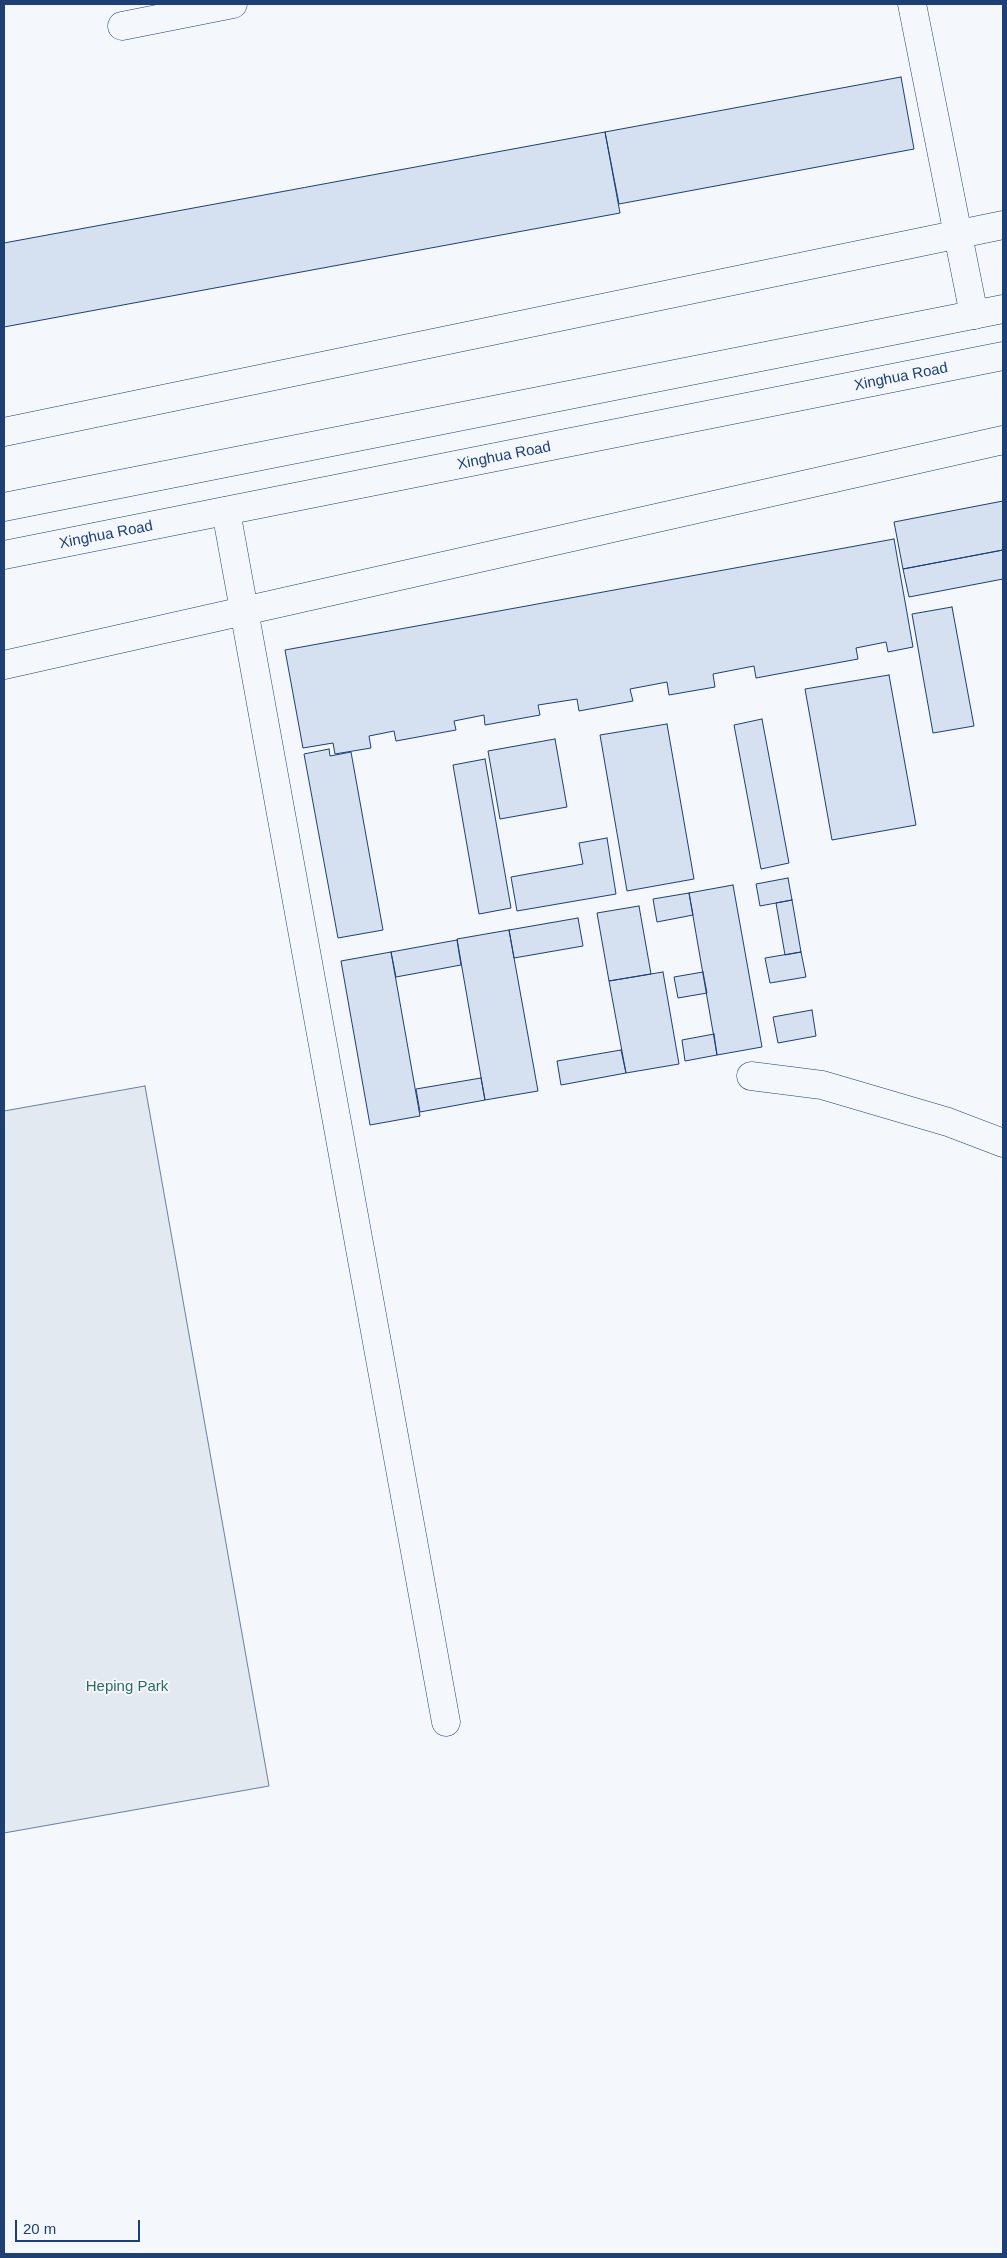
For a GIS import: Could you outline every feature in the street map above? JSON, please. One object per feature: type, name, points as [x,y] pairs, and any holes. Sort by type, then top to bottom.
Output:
[{"type":"street","points":[[122,26],[233,4]]},
{"type":"street","points":[[912,4],[974,314]]},
{"type":"street","points":[[4,432],[1003,225]]},
{"type":"street","points":[[4,507],[1003,309]]},
{"type":"street","name":"Xinghua Road","points":[[4,555],[1003,356]]},
{"type":"street","points":[[4,665],[1003,440]]},
{"type":"street","points":[[226,511],[446,1722]]},
{"type":"street","points":[[751,1076],[822,1085],[948,1122],[1003,1143]]},
{"type":"green space","name":"Heping Park","points":[[145,1086],[269,1786],[4,1833],[4,1111]]},
{"type":"building","points":[[901,77],[914,149],[619,204],[605,132]]},
{"type":"building","points":[[605,132],[620,213],[4,327],[4,243]]},
{"type":"building","points":[[1003,501],[1003,550],[903,569],[894,522]]},
{"type":"building","points":[[894,539],[913,647],[888,652],[886,642],[856,648],[858,659],[756,678],[754,666],[713,674],[715,687],[669,695],[667,682],[630,689],[633,701],[579,711],[577,699],[538,705],[540,715],[485,725],[484,715],[454,721],[456,730],[396,741],[394,731],[369,736],[371,748],[335,754],[333,743],[303,748],[285,650]]},
{"type":"building","points":[[1003,550],[1003,579],[909,597],[903,569]]},
{"type":"building","points":[[952,607],[974,726],[933,733],[912,614]]},
{"type":"building","points":[[889,675],[916,825],[832,840],[805,689]]},
{"type":"building","points":[[762,719],[789,863],[761,869],[734,725]]},
{"type":"building","points":[[667,724],[694,879],[627,891],[600,735]]},
{"type":"building","points":[[555,739],[567,807],[500,819],[488,751]]},
{"type":"building","points":[[329,749],[330,756],[351,752],[383,930],[338,938],[304,754]]},
{"type":"building","points":[[485,759],[511,908],[479,914],[453,765]]},
{"type":"building","points":[[607,838],[616,894],[517,911],[511,877],[583,864],[579,843]]},
{"type":"building","points":[[788,878],[792,900],[760,906],[756,884]]},
{"type":"building","points":[[733,885],[762,1047],[717,1055],[689,893]]},
{"type":"building","points":[[689,893],[693,915],[657,922],[653,899]]},
{"type":"building","points":[[792,900],[801,952],[785,955],[776,903]]},
{"type":"building","points":[[639,906],[651,974],[609,981],[597,913]]},
{"type":"building","points":[[578,918],[583,946],[514,958],[509,930]]},
{"type":"building","points":[[509,930],[538,1091],[485,1100],[457,939]]},
{"type":"building","points":[[457,940],[461,965],[396,977],[391,952]]},
{"type":"building","points":[[391,952],[420,1116],[370,1125],[341,961]]},
{"type":"building","points":[[801,952],[806,977],[770,983],[765,958]]},
{"type":"building","points":[[663,972],[679,1064],[626,1073],[609,981]]},
{"type":"building","points":[[703,972],[707,993],[678,998],[674,977]]},
{"type":"building","points":[[812,1010],[816,1036],[778,1043],[773,1017]]},
{"type":"building","points":[[714,1034],[717,1055],[685,1061],[682,1040]]},
{"type":"building","points":[[621,1050],[626,1073],[561,1085],[557,1061]]},
{"type":"building","points":[[481,1078],[485,1100],[420,1112],[416,1089]]}]
